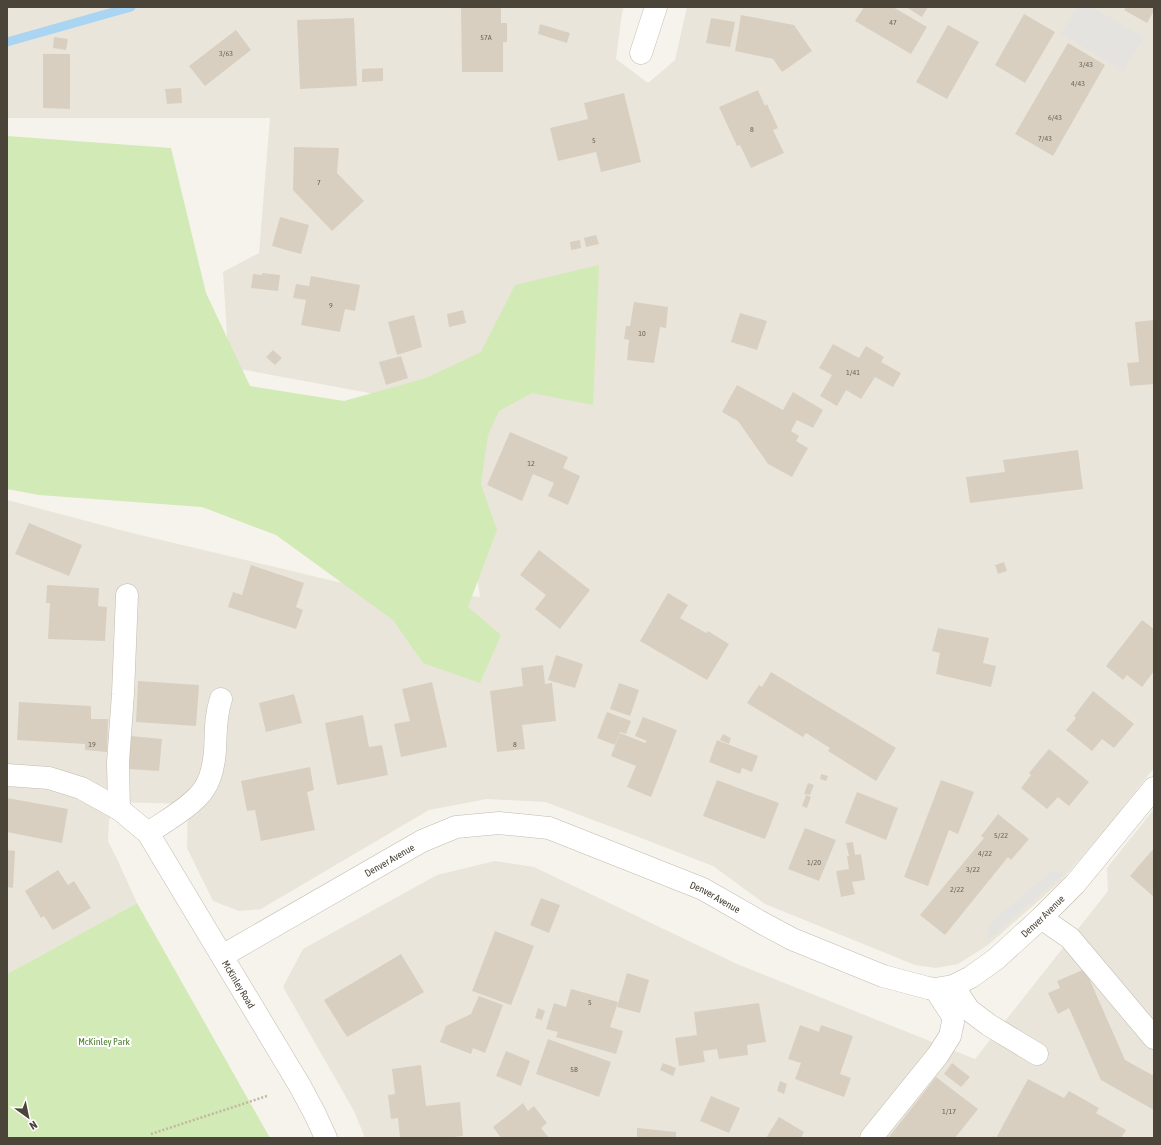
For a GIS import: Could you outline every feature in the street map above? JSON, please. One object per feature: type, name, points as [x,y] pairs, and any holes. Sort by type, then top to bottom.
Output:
[{"type":"street","points":[[641,53],[656,7]]},
{"type":"street","points":[[119,809],[118,762],[123,694],[127,595]]},
{"type":"street","points":[[148,833],[197,799],[205,788],[211,772],[215,752],[217,710],[221,699]]},
{"type":"street","name":"McKinley Road","points":[[7,775],[49,778],[81,788],[119,809],[148,833],[300,1086],[326,1138]]},
{"type":"street","name":"Denver Avenue","points":[[222,956],[422,841],[456,828],[498,823],[549,828],[703,889],[764,924],[792,938],[883,976],[944,988],[971,977],[996,959],[1041,918],[1075,884],[1154,788]]},
{"type":"street","points":[[1041,918],[1070,938],[1154,1038]]},
{"type":"street","points":[[944,988],[989,1025],[1038,1054]]},
{"type":"street","points":[[871,1138],[938,1055],[950,1036],[953,1022],[944,988]]},
{"type":"path","points":[[151,1134],[267,1096]]},
{"type":"shaded area","points":[[7,7],[624,7],[616,59],[648,83],[675,60],[687,7],[1154,7],[1154,768],[1105,830],[1060,882],[988,945],[958,964],[936,968],[915,965],[765,904],[713,866],[641,838],[545,802],[487,799],[429,810],[261,909],[239,911],[213,901],[187,848],[188,804],[116,802],[109,821],[108,841],[137,903],[7,974],[7,500],[132,533],[338,582],[480,597],[464,485],[380,395],[229,367],[223,272],[259,253],[270,118],[7,118]]},
{"type":"shaded area","points":[[1077,7],[1092,7],[1144,37],[1123,71],[1061,34]]},
{"type":"shaded area","points":[[1154,809],[1154,1138],[365,1138],[354,1111],[283,987],[303,949],[437,875],[495,861],[534,867],[737,964],[975,1059],[1108,891],[1107,868]]},
{"type":"shaded area","points":[[1050,872],[1065,872],[988,940],[988,925]]},
{"type":"green space","points":[[7,136],[171,148],[206,293],[250,386],[344,401],[426,378],[481,352],[515,285],[599,265],[593,405],[532,393],[499,411],[488,435],[481,484],[497,530],[468,607],[501,635],[480,683],[423,663],[393,620],[276,535],[202,507],[39,495],[7,489]]},
{"type":"green space","name":"McKinley Park","points":[[137,903],[270,1138],[7,1138],[7,974]]},
{"type":"building","points":[[461,7],[501,7],[501,23],[507,23],[507,42],[503,42],[503,72],[462,72]]},
{"type":"building","points":[[864,7],[893,7],[927,27],[911,54],[855,21]]},
{"type":"building","points":[[906,7],[928,7],[922,17]]},
{"type":"building","points":[[1126,7],[1154,7],[1154,11],[1147,23],[1124,10]]},
{"type":"building","points":[[1024,14],[1055,32],[1025,83],[995,65]]},
{"type":"building","points":[[741,15],[794,25],[812,51],[782,72],[773,59],[735,51]]},
{"type":"building","points":[[354,18],[357,86],[300,89],[297,20]]},
{"type":"building","points":[[711,18],[735,22],[730,47],[706,43]]},
{"type":"building","points":[[540,24],[570,33],[567,43],[538,34]]},
{"type":"building","points":[[948,25],[979,42],[947,99],[916,82]]},
{"type":"building","points":[[236,30],[251,50],[205,86],[189,66]]},
{"type":"building","points":[[54,37],[68,39],[66,50],[53,48]]},
{"type":"building","points":[[1068,43],[1105,65],[1053,156],[1015,134]]},
{"type":"building","points":[[43,54],[70,54],[70,109],[43,108]]},
{"type":"building","points":[[383,68],[383,81],[362,82],[362,69]]},
{"type":"building","points":[[181,88],[182,103],[167,104],[165,89]]},
{"type":"building","points":[[758,90],[765,106],[767,104],[778,128],[773,130],[784,153],[751,168],[740,145],[737,146],[719,107]]},
{"type":"building","points":[[624,93],[641,162],[601,172],[596,152],[558,161],[550,128],[588,119],[584,103]]},
{"type":"building","points":[[294,147],[339,148],[337,173],[364,201],[332,231],[293,190]]},
{"type":"building","points":[[280,217],[309,225],[301,254],[272,246]]},
{"type":"building","points":[[596,235],[599,244],[586,247],[584,238]]},
{"type":"building","points":[[580,240],[581,248],[571,250],[570,242]]},
{"type":"building","points":[[262,273],[280,275],[278,291],[251,288],[253,274],[262,275]]},
{"type":"building","points":[[311,276],[360,285],[355,311],[345,309],[340,332],[301,325],[306,300],[293,298],[296,284],[309,286]]},
{"type":"building","points":[[634,302],[668,307],[666,328],[660,327],[654,363],[627,360],[629,340],[624,339],[626,326],[630,326]]},
{"type":"building","points":[[463,310],[466,323],[449,327],[447,314]]},
{"type":"building","points":[[740,313],[767,321],[757,350],[731,342]]},
{"type":"building","points":[[414,315],[422,347],[397,355],[388,322]]},
{"type":"building","points":[[1154,320],[1154,384],[1130,386],[1127,363],[1139,362],[1135,322]]},
{"type":"building","points":[[833,344],[859,358],[866,346],[884,357],[881,362],[901,373],[893,387],[875,377],[861,399],[846,390],[837,406],[820,396],[832,375],[819,368]]},
{"type":"building","points":[[273,350],[282,358],[275,365],[266,357]]},
{"type":"building","points":[[401,356],[408,378],[386,385],[379,362]]},
{"type":"building","points":[[737,385],[783,410],[793,392],[823,410],[813,428],[797,420],[791,431],[799,436],[796,441],[808,448],[792,477],[768,464],[738,421],[722,412]]},
{"type":"building","points":[[510,432],[568,457],[563,468],[580,476],[568,505],[548,496],[554,483],[533,474],[522,501],[487,485]]},
{"type":"building","points":[[1078,450],[1083,489],[970,503],[966,477],[1005,472],[1003,460]]},
{"type":"building","points":[[29,523],[82,545],[69,576],[15,554]]},
{"type":"building","points":[[539,550],[590,590],[560,629],[535,609],[546,595],[520,575]]},
{"type":"building","points":[[1004,562],[1007,571],[998,574],[995,565]]},
{"type":"building","points":[[251,565],[304,583],[296,607],[303,610],[296,629],[228,607],[233,592],[242,595]]},
{"type":"building","points":[[47,585],[99,588],[98,606],[107,607],[105,641],[48,639],[50,603],[46,603]]},
{"type":"building","points":[[668,593],[688,605],[680,618],[706,633],[708,631],[729,644],[707,680],[640,641]]},
{"type":"building","points":[[1142,620],[1154,629],[1154,671],[1142,687],[1127,675],[1123,680],[1106,666]]},
{"type":"building","points":[[938,628],[989,638],[983,663],[996,666],[991,687],[936,674],[940,653],[932,651]]},
{"type":"building","points":[[556,655],[583,664],[575,688],[548,680]]},
{"type":"building","points":[[543,665],[545,684],[552,683],[556,721],[522,725],[525,749],[497,752],[490,691],[523,686],[521,668]]},
{"type":"building","points":[[771,672],[896,748],[876,781],[828,751],[830,748],[806,733],[803,737],[747,703],[759,685],[762,687]]},
{"type":"building","points":[[138,681],[199,685],[196,726],[136,722]]},
{"type":"building","points":[[432,682],[447,747],[401,757],[394,724],[410,721],[402,689]]},
{"type":"building","points":[[619,683],[639,690],[630,716],[610,709]]},
{"type":"building","points":[[1093,691],[1134,724],[1114,748],[1102,739],[1092,751],[1066,730],[1076,718],[1074,716]]},
{"type":"building","points":[[294,694],[302,723],[266,732],[259,703]]},
{"type":"building","points":[[19,702],[91,706],[91,719],[108,719],[107,752],[85,750],[85,744],[17,740]]},
{"type":"building","points":[[607,712],[631,721],[626,734],[620,732],[615,745],[597,738]]},
{"type":"building","points":[[363,715],[369,747],[382,745],[388,775],[337,785],[325,723]]},
{"type":"building","points":[[643,717],[677,730],[651,797],[627,787],[636,766],[611,756],[620,733],[645,743],[647,741],[635,736]]},
{"type":"building","points":[[723,734],[731,738],[729,744],[720,740]]},
{"type":"building","points":[[131,736],[162,739],[159,771],[129,769]]},
{"type":"building","points":[[717,740],[758,756],[752,772],[742,768],[740,774],[709,762]]},
{"type":"building","points":[[1049,749],[1089,782],[1069,806],[1058,797],[1047,809],[1021,788],[1031,775],[1029,773]]},
{"type":"building","points":[[310,767],[314,790],[307,792],[315,830],[261,841],[255,810],[247,811],[241,781]]},
{"type":"building","points":[[821,774],[828,776],[826,781],[820,779]]},
{"type":"building","points":[[717,780],[779,803],[765,839],[703,816]]},
{"type":"building","points":[[941,780],[974,792],[958,834],[949,830],[928,886],[904,877]]},
{"type":"building","points":[[808,783],[814,785],[810,795],[804,794]]},
{"type":"building","points":[[857,792],[898,808],[886,840],[845,823]]},
{"type":"building","points":[[806,795],[811,797],[807,808],[802,806]]},
{"type":"building","points":[[7,798],[68,809],[62,843],[7,832]]},
{"type":"building","points":[[998,814],[1029,839],[1011,860],[1008,857],[945,935],[920,915],[984,838],[981,836]]},
{"type":"building","points":[[805,828],[836,840],[819,881],[788,869]]},
{"type":"building","points":[[853,842],[855,855],[861,854],[865,880],[852,882],[855,894],[841,897],[836,871],[849,869],[847,856],[849,856],[846,843]]},
{"type":"building","points":[[1154,848],[1154,897],[1130,876]]},
{"type":"building","points":[[7,850],[15,851],[13,888],[7,887]]},
{"type":"building","points":[[58,870],[68,885],[74,881],[91,908],[53,930],[44,916],[41,918],[25,891]]},
{"type":"building","points":[[541,898],[560,905],[549,933],[530,925]]},
{"type":"building","points":[[495,931],[534,946],[511,1005],[472,991]]},
{"type":"building","points":[[401,954],[424,992],[347,1037],[324,1000]]},
{"type":"building","points":[[1085,969],[1125,1060],[1154,1076],[1154,1110],[1101,1080],[1069,1008],[1058,1014],[1048,993],[1060,988],[1057,981]]},
{"type":"building","points":[[627,973],[649,980],[640,1013],[617,1007]]},
{"type":"building","points":[[571,989],[618,1002],[610,1027],[623,1031],[616,1054],[556,1037],[558,1032],[546,1029],[554,1003],[566,1007]]},
{"type":"building","points":[[479,996],[503,1005],[485,1053],[473,1048],[471,1054],[440,1042],[446,1026],[471,1014]]},
{"type":"building","points":[[759,1003],[766,1042],[747,1045],[748,1055],[719,1059],[717,1049],[703,1051],[705,1062],[679,1066],[675,1038],[697,1035],[694,1012]]},
{"type":"building","points":[[538,1008],[545,1011],[542,1020],[535,1018]]},
{"type":"building","points":[[800,1025],[819,1032],[821,1025],[853,1036],[840,1074],[851,1078],[844,1097],[795,1079],[801,1063],[788,1059]]},
{"type":"building","points":[[548,1039],[611,1062],[599,1097],[536,1074]]},
{"type":"building","points":[[506,1051],[530,1061],[521,1086],[496,1076]]},
{"type":"building","points":[[663,1063],[676,1068],[673,1076],[660,1070]]},
{"type":"building","points":[[952,1063],[970,1077],[961,1087],[944,1074]]},
{"type":"building","points":[[421,1065],[426,1106],[460,1102],[463,1136],[445,1138],[400,1138],[398,1118],[391,1119],[388,1095],[395,1094],[392,1069]]},
{"type":"building","points":[[936,1077],[978,1109],[955,1138],[889,1137]]},
{"type":"building","points":[[1028,1079],[1064,1098],[1069,1091],[1099,1108],[1096,1113],[1126,1130],[1121,1138],[996,1138]]},
{"type":"building","points":[[780,1081],[787,1084],[784,1094],[777,1091]]},
{"type":"building","points":[[711,1096],[740,1108],[729,1133],[700,1121]]},
{"type":"building","points":[[523,1103],[528,1111],[534,1106],[547,1123],[541,1128],[549,1138],[501,1138],[493,1127]]},
{"type":"building","points":[[779,1117],[804,1132],[801,1138],[766,1138]]},
{"type":"building","points":[[637,1128],[676,1132],[676,1138],[637,1138]]},
{"type":"waterway","points":[[7,42],[131,7]]}]
